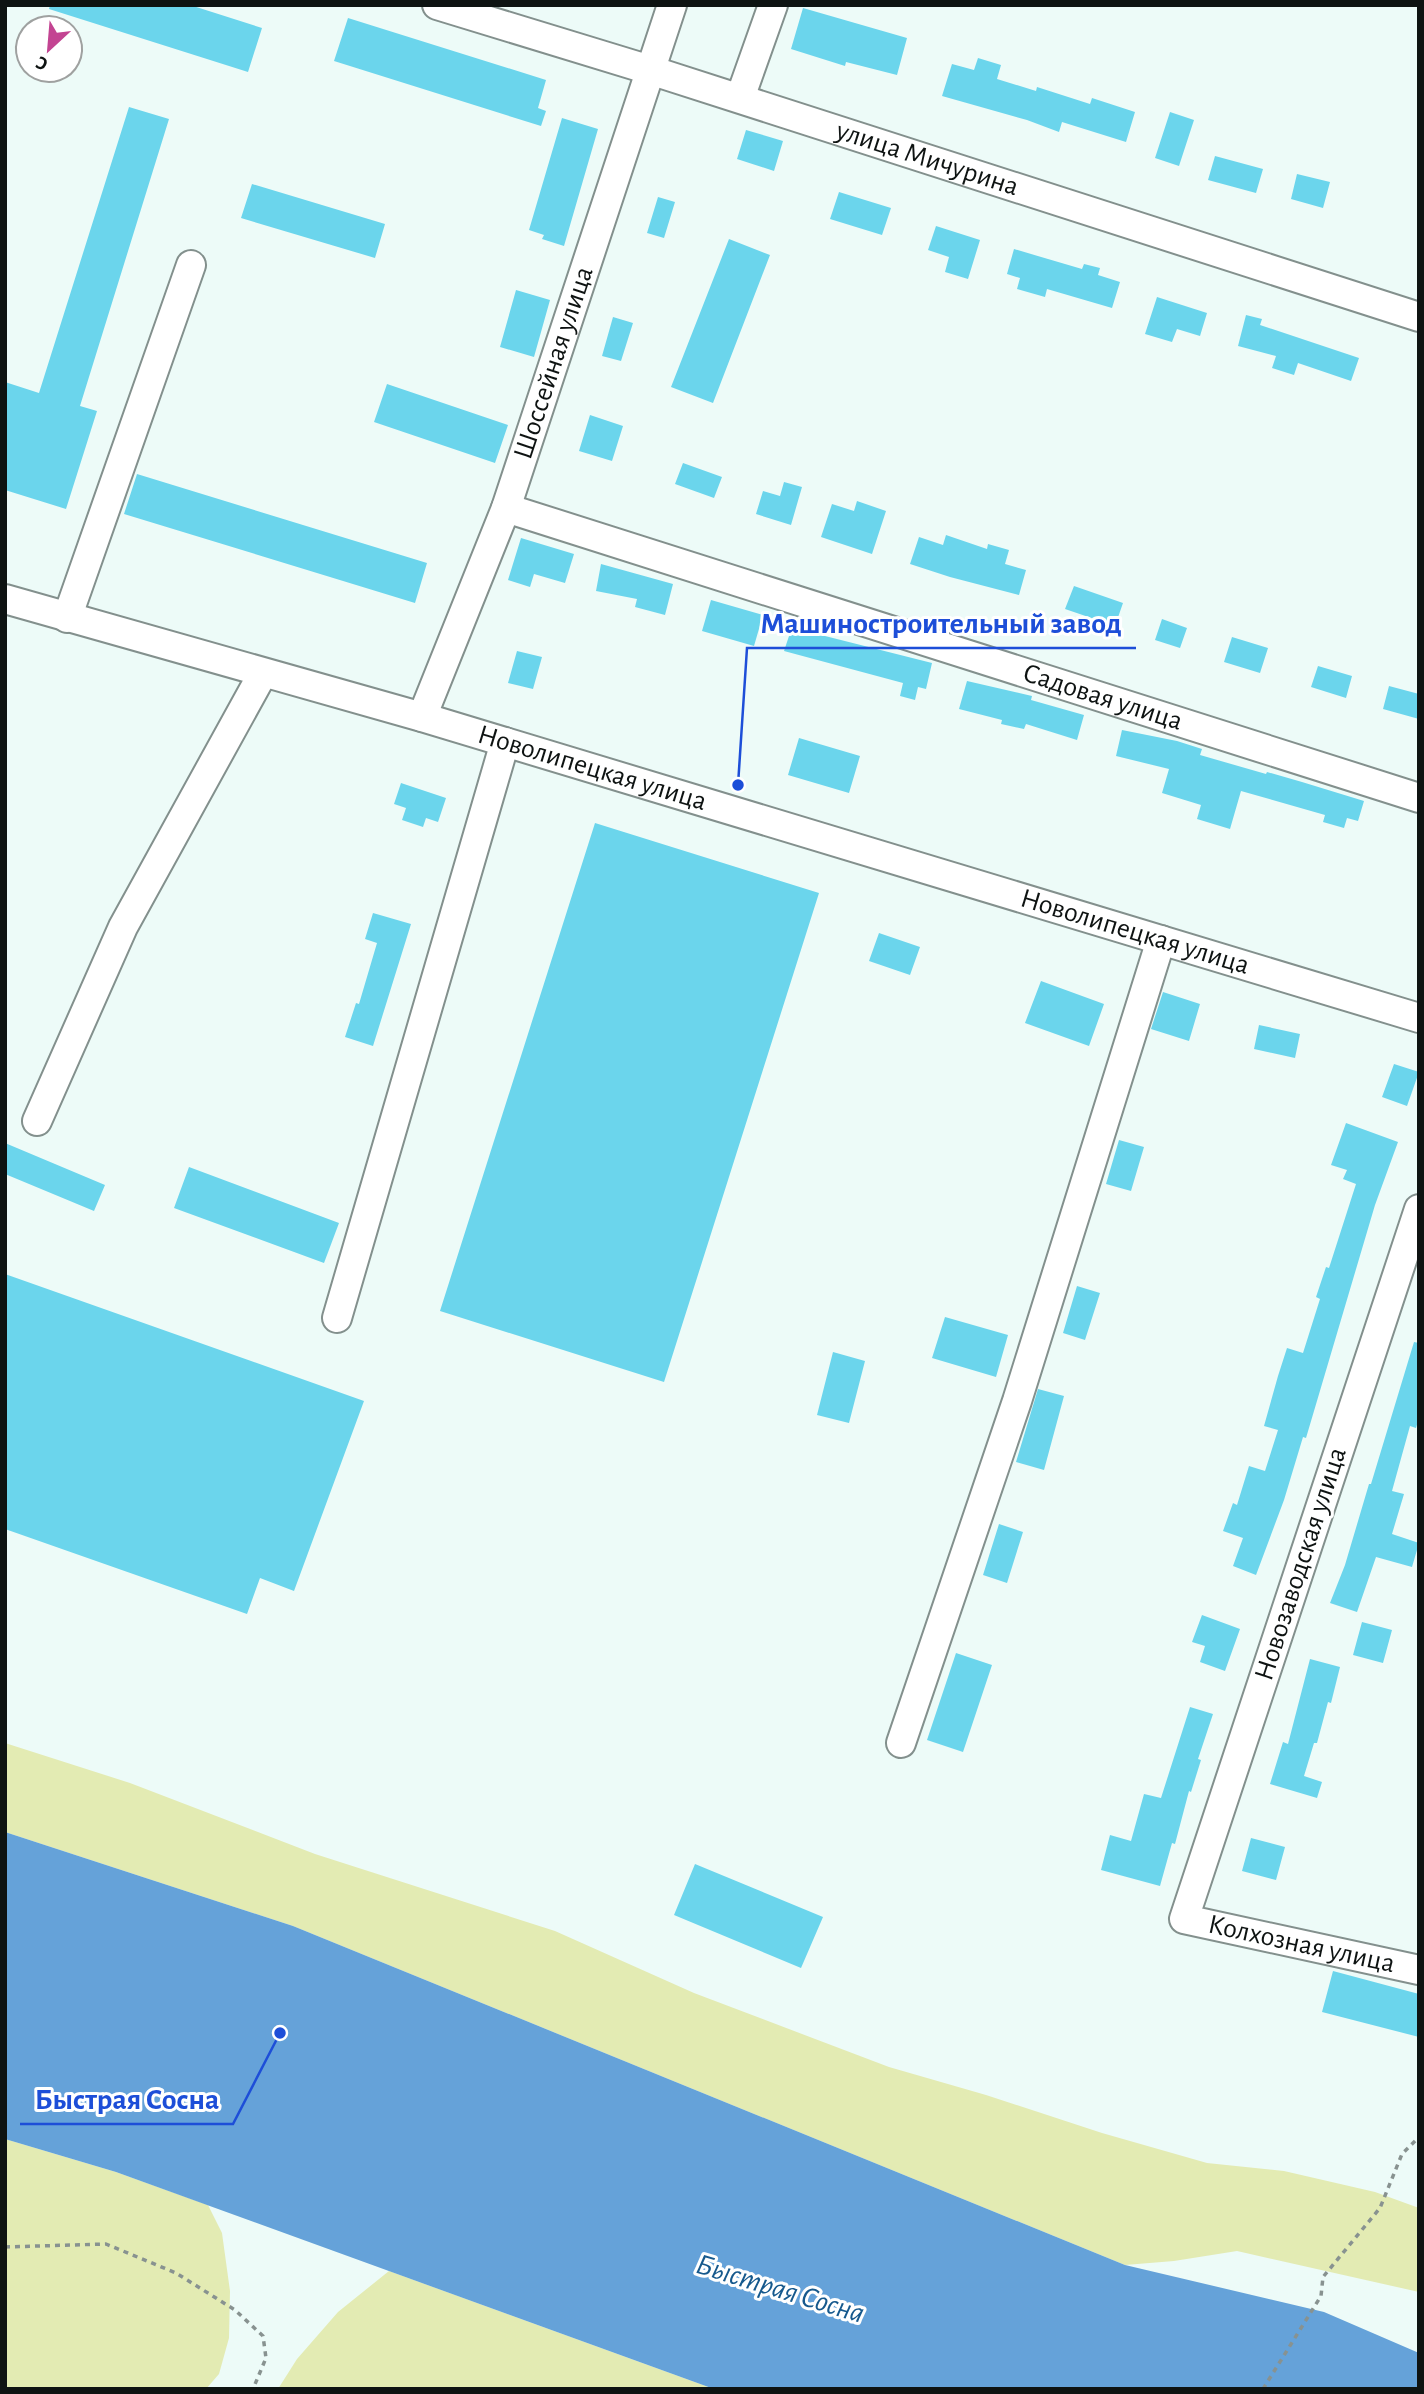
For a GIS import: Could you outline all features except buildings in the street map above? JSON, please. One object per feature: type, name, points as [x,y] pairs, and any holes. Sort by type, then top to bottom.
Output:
[{"type":"street","name":"улица Мичурина","points":[[437,5],[650,70],[1419,317]]},
{"type":"street","name":"Шоссейная улица","points":[[422,717],[506,508],[672,5]]},
{"type":"street","points":[[740,99],[774,5]]},
{"type":"street","points":[[67,618],[191,265]]},
{"type":"street","name":"Садовая улица","points":[[506,508],[1419,798]]},
{"type":"street","name":"Новолипецкая улица","points":[[5,599],[422,717],[1419,1018]]},
{"type":"street","points":[[37,1121],[123,927],[263,673]]},
{"type":"street","points":[[337,1318],[505,742]]},
{"type":"street","points":[[901,1743],[1017,1401],[1161,940]]},
{"type":"street","name":"Новозаводская улица","points":[[1184,1919],[1419,1209]]},
{"type":"street","name":"Колхозная улица","points":[[1184,1919],[1419,1970]]},
{"type":"path","points":[[1263,2389],[1321,2296],[1322,2277],[1380,2208],[1402,2154],[1419,2137]]},
{"type":"path","points":[[5,2247],[106,2245],[176,2273],[234,2310],[263,2336],[266,2358],[253,2389]]},
{"type":"green space","points":[[5,1743],[130,1783],[315,1854],[555,1931],[694,1993],[889,2067],[1207,2163],[1284,2171],[1375,2192],[1419,2208],[1419,2292],[1237,2251],[1174,2261],[1125,2265],[293,1926],[5,1832]]},
{"type":"green space","points":[[5,2139],[116,2172],[208,2205],[222,2233],[230,2291],[229,2338],[219,2374],[206,2389],[5,2389]]},
{"type":"green space","points":[[389,2271],[714,2389],[278,2389],[297,2359],[338,2312]]},
{"type":"water","name":"Быстрая Сосна","points":[[5,1832],[293,1926],[1125,2265],[1324,2312],[1419,2353],[1419,2389],[714,2389],[116,2172],[5,2139]]},
{"type":"place","name":"Машиностроительный завод","points":[[738,785]]},
{"type":"place","name":"Быстрая Сосна","points":[[280,2033]]}]
